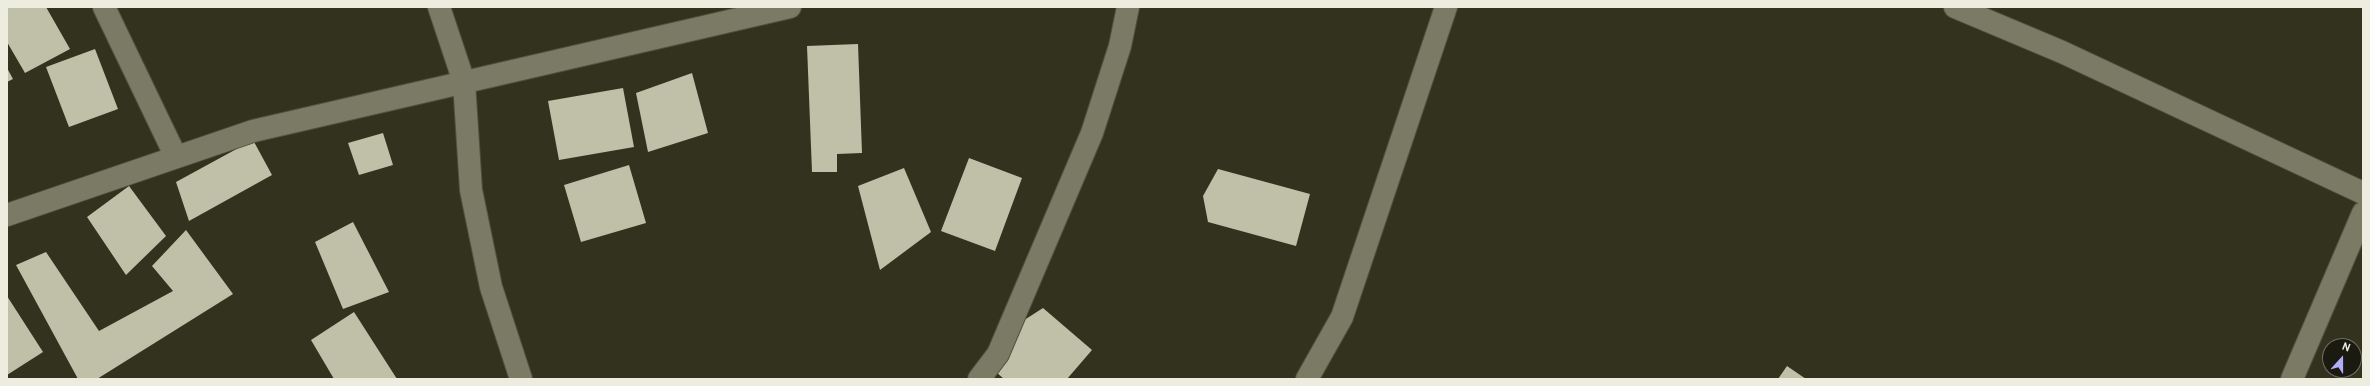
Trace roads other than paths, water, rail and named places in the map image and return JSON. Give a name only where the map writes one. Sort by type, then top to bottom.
[{"type":"street","points":[[104,7],[176,157]]},
{"type":"street","points":[[439,7],[464,82],[471,190],[491,287],[521,379]]},
{"type":"street","points":[[7,215],[253,131],[790,7]]},
{"type":"street","points":[[979,379],[998,354],[1092,133],[1120,46],[1128,7]]},
{"type":"street","points":[[1308,379],[1342,317],[1446,7]]},
{"type":"street","points":[[1955,7],[2062,52],[2363,193]]},
{"type":"street","points":[[2292,379],[2363,213]]}]
